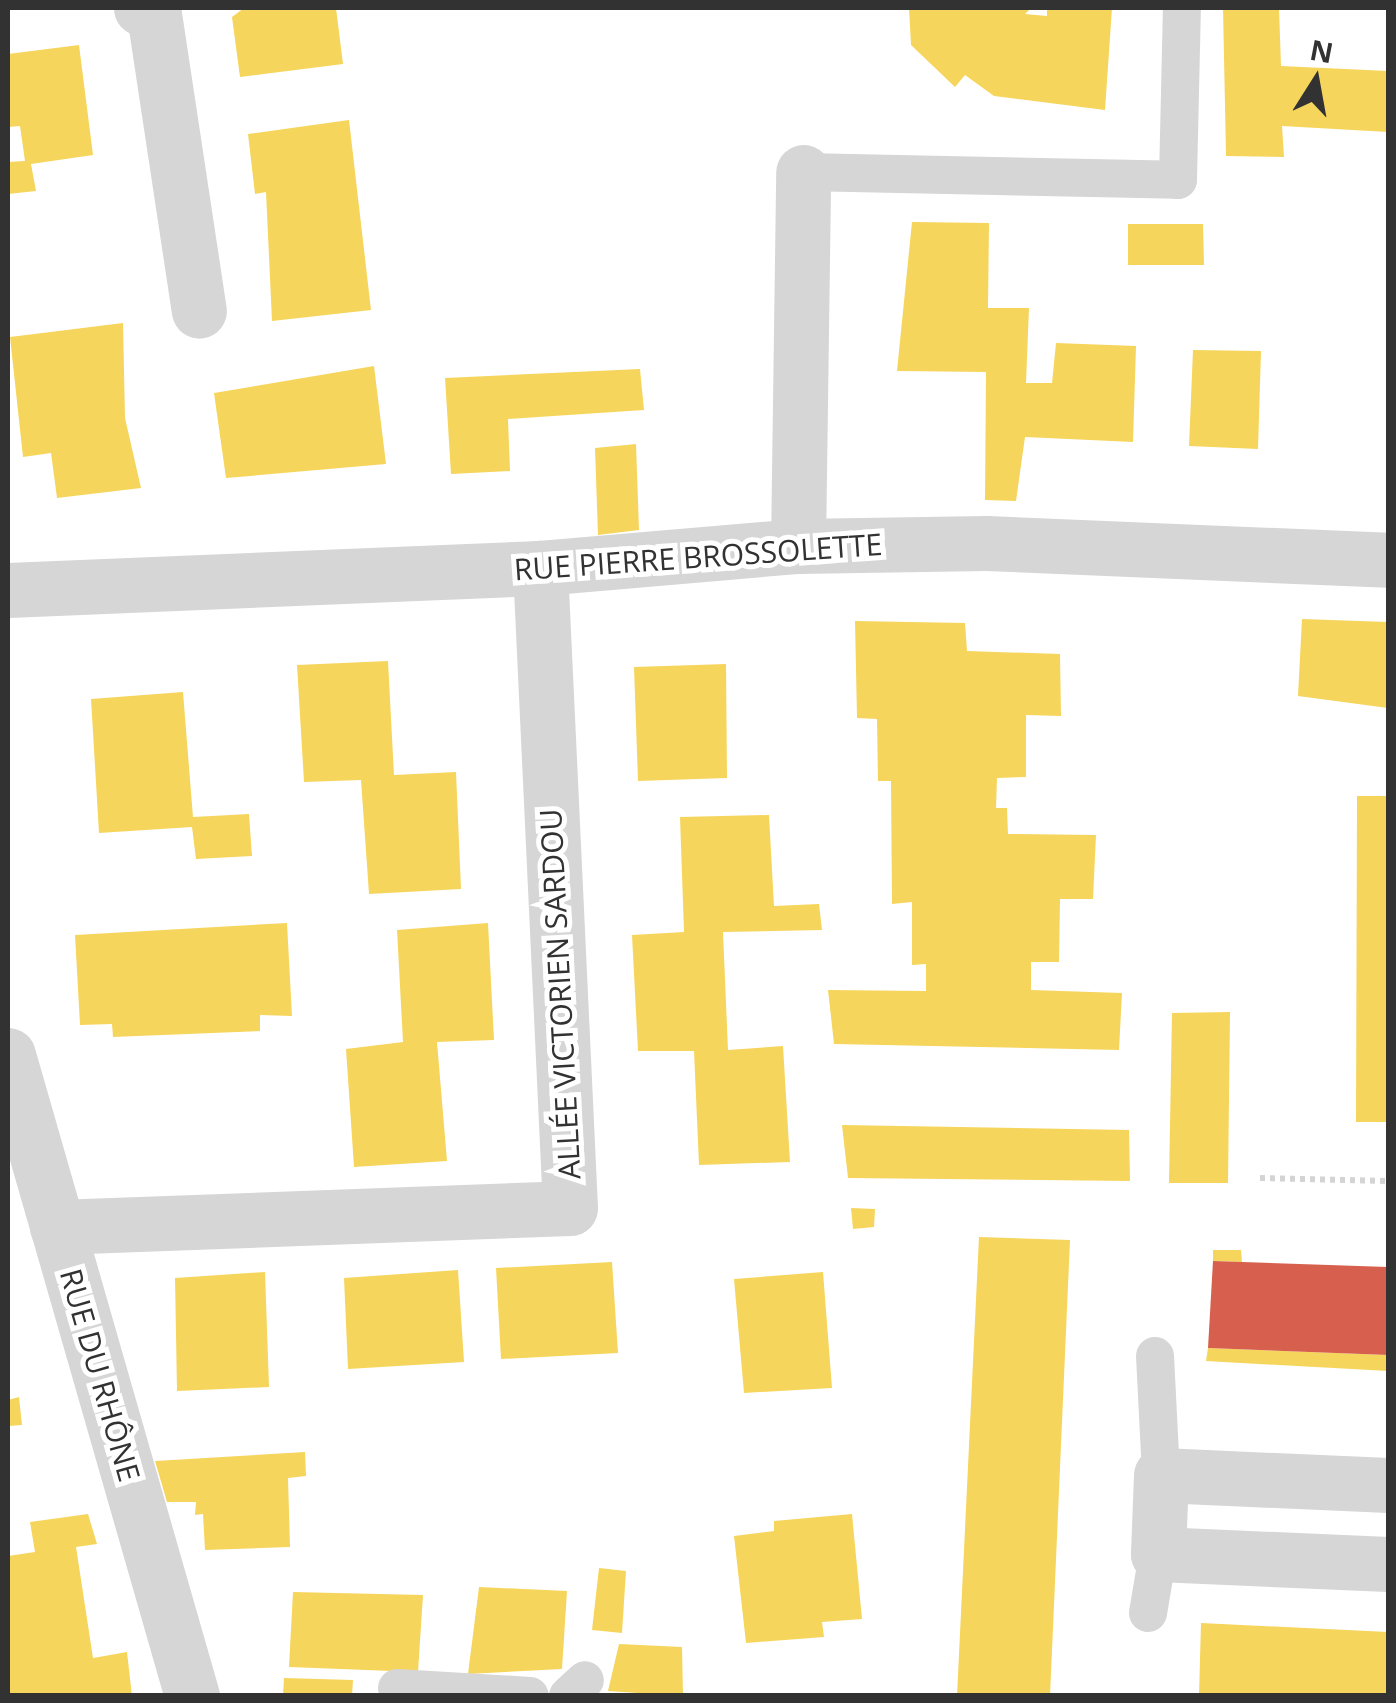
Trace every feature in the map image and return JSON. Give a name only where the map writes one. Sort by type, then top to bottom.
[{"type":"street","points":[[142,8],[154,14],[198,312]]},
{"type":"street","points":[[798,546],[803,172]]},
{"type":"street","name":"RUE PIERRE BROSSOLETTE","points":[[8,590],[540,568],[798,546],[986,543],[1388,560]]},
{"type":"street","name":"ALLÉE VICTORIEN SARDOU","points":[[57,1227],[570,1208],[540,568]]},
{"type":"street","name":"RUE DU RHÔNE","points":[[8,1055],[192,1696]]},
{"type":"street","points":[[1388,1484],[1161,1475],[1158,1554],[1388,1564]]},
{"type":"lane","points":[[803,172],[1178,180],[1182,8]]},
{"type":"lane","points":[[1155,1356],[1161,1475]]},
{"type":"lane","points":[[1148,1612],[1158,1554]]},
{"type":"lane","points":[[397,1688],[509,1695]]},
{"type":"path","points":[[1260,1178],[1388,1181]]},
{"type":"building: Homes","points":[[244,8],[336,8],[343,64],[240,77],[232,17]]},
{"type":"building: Homes","points":[[909,8],[1031,8],[1025,14],[1047,16],[1047,8],[1112,8],[1105,110],[994,96],[965,75],[955,87],[911,45]]},
{"type":"building: Homes","points":[[1223,8],[1279,8],[1281,66],[1388,71],[1388,132],[1282,126],[1284,157],[1226,156]]},
{"type":"building: Homes","points":[[79,45],[93,155],[31,164],[36,191],[8,194],[8,162],[25,161],[20,126],[8,127],[8,54]]},
{"type":"building: Homes","points":[[349,120],[371,310],[272,321],[266,192],[255,194],[248,134]]},
{"type":"building: Homes","points":[[912,222],[989,223],[988,308],[1029,308],[1026,383],[1052,383],[1056,343],[1136,346],[1133,442],[1025,437],[1016,501],[985,500],[986,372],[897,371]]},
{"type":"building: Homes","points":[[1128,224],[1203,224],[1204,265],[1128,265]]},
{"type":"building: Homes","points":[[123,323],[125,418],[141,488],[57,498],[51,453],[23,457],[10,337]]},
{"type":"building: Homes","points":[[1193,350],[1261,351],[1258,449],[1189,446]]},
{"type":"building: Homes","points":[[374,366],[386,464],[226,478],[214,393]]},
{"type":"building: Homes","points":[[640,369],[644,410],[508,419],[510,471],[451,474],[445,378]]},
{"type":"building: Homes","points":[[636,444],[639,530],[598,535],[595,448]]},
{"type":"building: Homes","points":[[1302,619],[1388,622],[1388,708],[1298,696]]},
{"type":"building: Homes","points":[[855,621],[965,623],[967,651],[1060,654],[1061,716],[1026,715],[1026,777],[997,778],[996,808],[1007,808],[1008,834],[1096,835],[1093,899],[1060,899],[1059,962],[1031,962],[1031,990],[1122,993],[1119,1050],[834,1044],[828,990],[926,991],[926,964],[912,965],[912,902],[892,904],[891,781],[878,781],[877,719],[857,718]]},
{"type":"building: Homes","points":[[388,661],[394,775],[456,772],[461,889],[369,894],[361,780],[304,782],[297,665]]},
{"type":"building: Homes","points":[[726,664],[727,778],[638,781],[634,667]]},
{"type":"building: Homes","points":[[183,692],[193,817],[249,814],[252,856],[196,859],[192,827],[99,833],[91,699]]},
{"type":"building: Homes","points":[[1357,796],[1388,796],[1388,1122],[1356,1122]]},
{"type":"building: Homes","points":[[769,815],[774,906],[819,904],[822,930],[723,932],[728,1050],[783,1046],[790,1162],[699,1165],[694,1051],[638,1051],[632,935],[684,932],[680,817]]},
{"type":"building: Homes","points":[[287,923],[292,1016],[260,1015],[260,1031],[113,1037],[112,1024],[80,1025],[75,935]]},
{"type":"building: Homes","points":[[488,923],[494,1040],[437,1042],[447,1161],[354,1167],[346,1049],[403,1042],[397,930]]},
{"type":"building: Homes","points":[[1230,1012],[1228,1183],[1169,1183],[1172,1013]]},
{"type":"building: Homes","points":[[842,1125],[1129,1130],[1130,1181],[848,1178]]},
{"type":"building: Homes","points":[[851,1208],[875,1209],[874,1227],[853,1229]]},
{"type":"building: Homes","points":[[979,1237],[1070,1240],[1050,1696],[957,1696]]},
{"type":"building: Homes","points":[[1213,1250],[1241,1250],[1242,1262],[1213,1261]]},
{"type":"building: Homes","points":[[612,1262],[618,1353],[501,1359],[496,1268]]},
{"type":"building: Homes","points":[[458,1270],[464,1362],[348,1369],[344,1278]]},
{"type":"building: Homes","points":[[265,1272],[269,1387],[177,1391],[175,1278]]},
{"type":"building: Homes","points":[[823,1272],[832,1388],[744,1393],[734,1279]]},
{"type":"building: Homes","points":[[1208,1348],[1388,1355],[1388,1371],[1206,1361]]},
{"type":"building: Homes","points":[[19,1397],[22,1425],[8,1426],[8,1400]]},
{"type":"building: Homes","points":[[305,1452],[306,1476],[288,1478],[290,1547],[205,1550],[203,1514],[195,1515],[196,1502],[167,1502],[155,1461]]},
{"type":"building: Homes","points":[[88,1514],[97,1544],[76,1547],[93,1658],[127,1652],[132,1696],[8,1696],[8,1556],[35,1552],[30,1522]]},
{"type":"building: Homes","points":[[852,1514],[862,1619],[822,1622],[824,1637],[746,1643],[734,1536],[774,1531],[774,1521]]},
{"type":"building: Homes","points":[[599,1568],[626,1571],[622,1633],[592,1630]]},
{"type":"building: Homes","points":[[479,1587],[567,1591],[562,1669],[468,1674]]},
{"type":"building: Homes","points":[[293,1592],[423,1595],[418,1672],[289,1667]]},
{"type":"building: Homes","points":[[1201,1623],[1388,1632],[1388,1696],[1199,1696]]},
{"type":"building: Homes","points":[[619,1644],[682,1647],[683,1696],[608,1691]]},
{"type":"building: Homes","points":[[284,1678],[353,1680],[352,1696],[283,1696]]},
{"type":"building: Shops","points":[[1213,1261],[1388,1267],[1388,1355],[1208,1348]]}]
